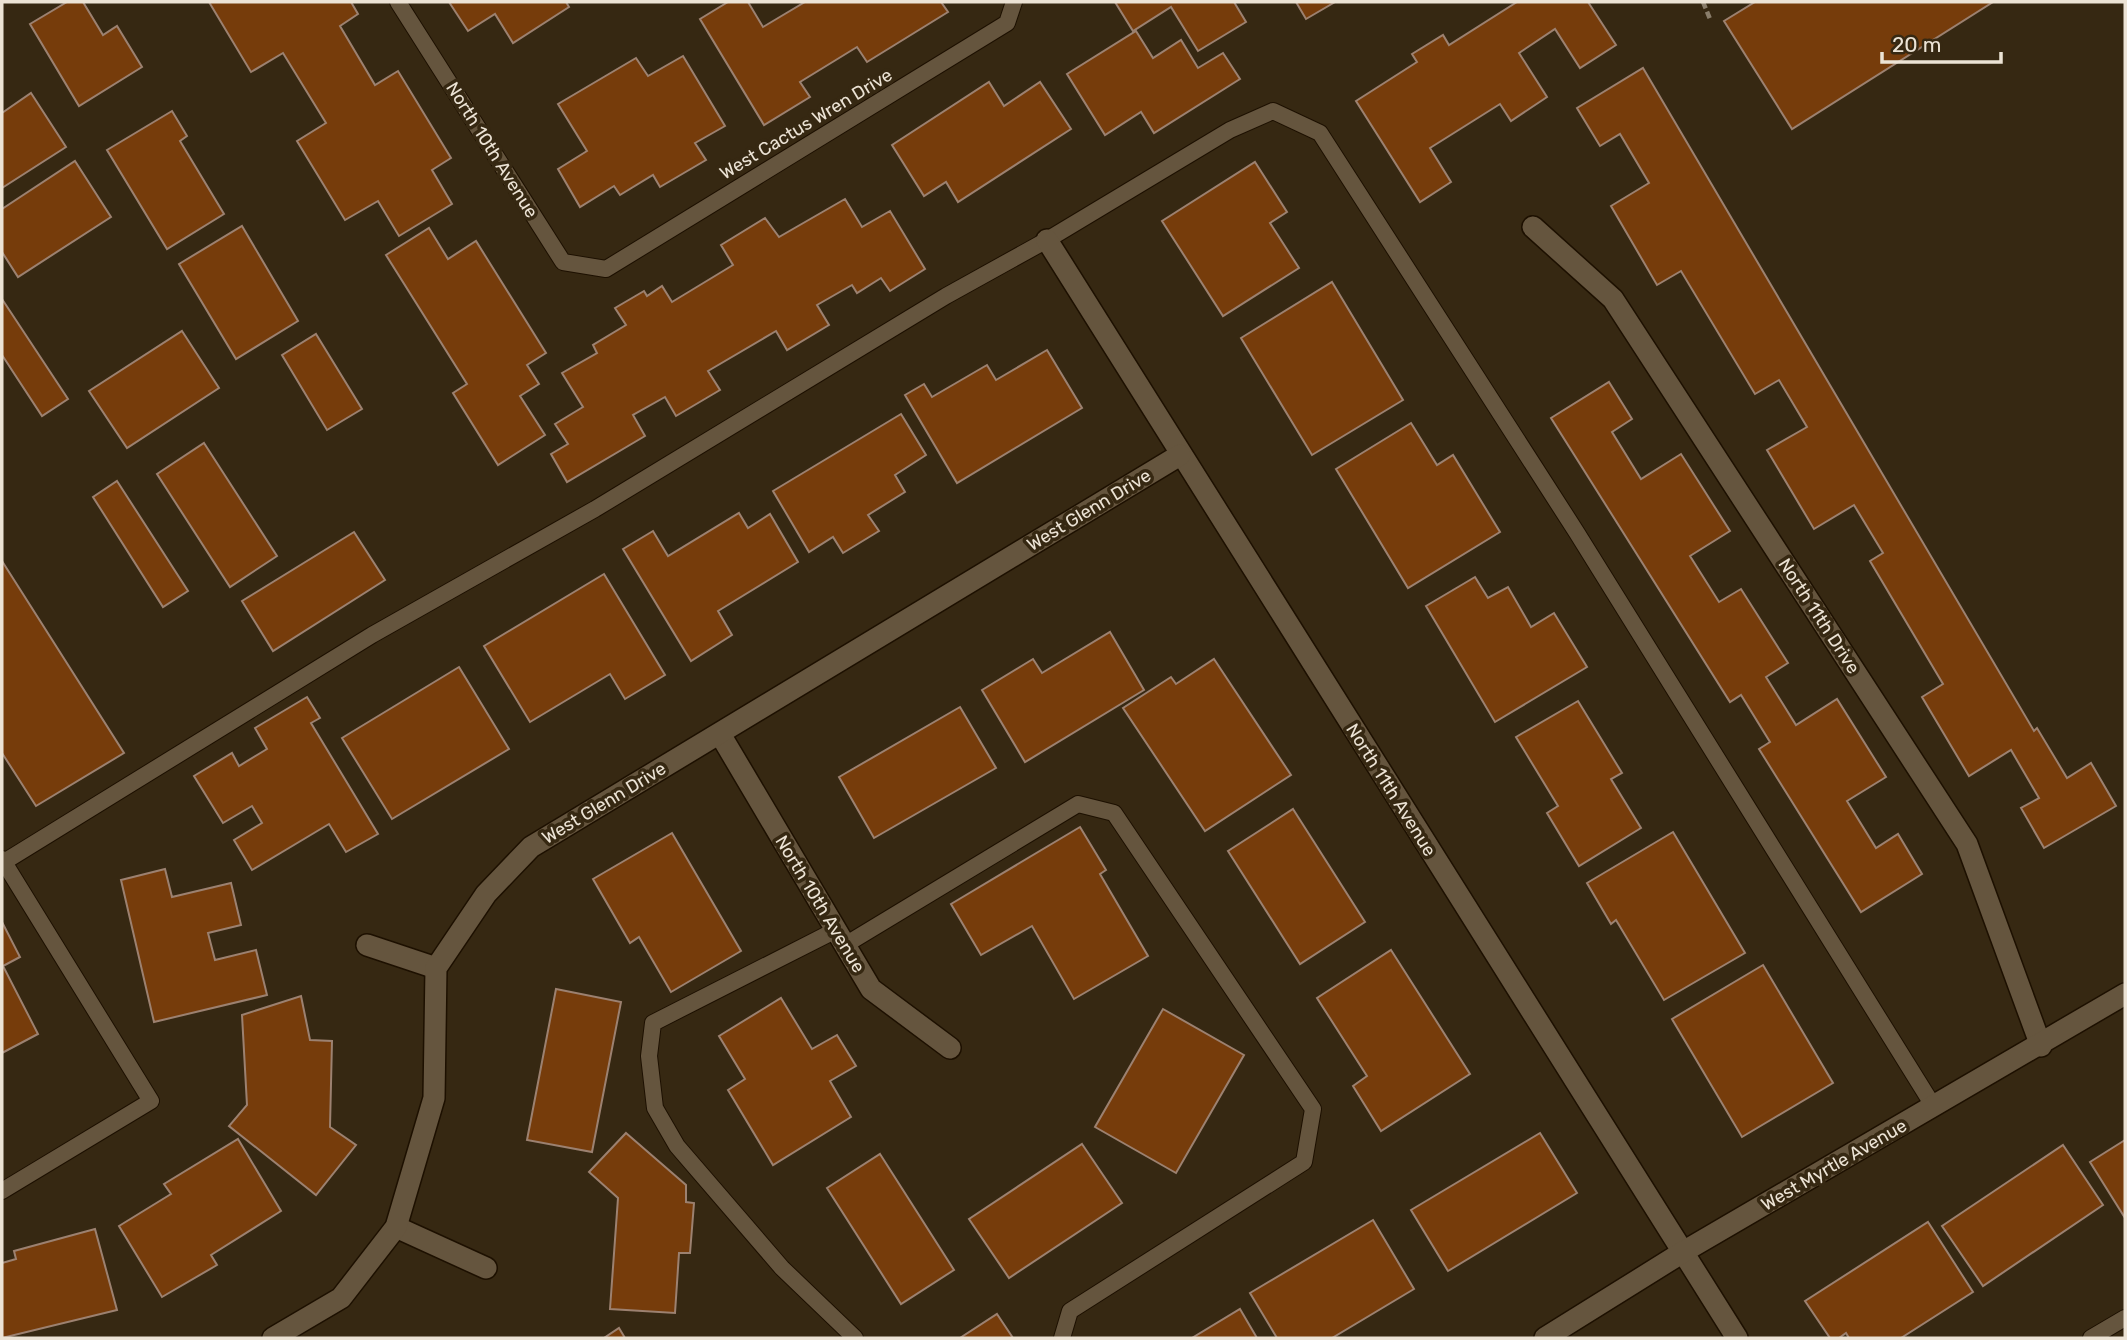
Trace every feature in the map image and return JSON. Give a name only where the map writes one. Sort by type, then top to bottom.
[{"type":"street","name":"North 11th Drive","points":[[1533,227],[1613,299],[1967,844],[2041,1046]]},
{"type":"street","name":"North 11th Avenue","points":[[1047,240],[1737,1338]]},
{"type":"street","name":"West Glenn Drive","points":[[436,968],[486,894],[531,847],[1180,455]]},
{"type":"street","name":"North 10th Avenue","points":[[720,734],[871,989],[950,1048]]},
{"type":"street","points":[[273,1338],[341,1298],[396,1227],[434,1098],[436,968],[367,945]]},
{"type":"street","name":"West Myrtle Avenue","points":[[1545,1338],[1683,1252],[2041,1046],[2125,994]]},
{"type":"street","points":[[396,1227],[485,1268]]},
{"type":"lane","name":"North 10th Avenue","points":[[398,2],[563,262],[606,269]]},
{"type":"lane","name":"West Cactus Wren Drive","points":[[606,269],[1007,23],[1013,2]]},
{"type":"lane","points":[[2,1191],[152,1101],[3,861],[372,635],[595,509],[946,296],[1047,240],[1230,130],[1273,111],[1320,133],[1577,533],[1934,1107]]},
{"type":"lane","points":[[855,1338],[782,1268],[677,1146],[655,1108],[649,1056],[653,1023],[840,938],[1078,804],[1114,813],[1313,1110],[1304,1163],[1070,1311],[1062,1338]]},
{"type":"lane","points":[[2091,1338],[2125,1318]]},
{"type":"path","points":[[1703,2],[1710,19]]},
{"type":"building","points":[[67,2],[83,2],[103,35],[117,26],[142,67],[79,106],[30,24]]},
{"type":"building","points":[[209,2],[351,2],[358,14],[340,26],[375,85],[398,71],[451,158],[432,170],[452,204],[399,236],[378,201],[345,220],[297,141],[326,123],[283,53],[251,72]]},
{"type":"building","points":[[449,2],[566,2],[569,7],[513,43],[495,14],[468,31]]},
{"type":"building","points":[[728,2],[748,2],[763,27],[805,2],[941,2],[948,12],[867,62],[857,47],[800,82],[810,97],[764,125],[700,19]]},
{"type":"building","points":[[1115,2],[1234,2],[1246,22],[1198,51],[1171,7],[1133,31]]},
{"type":"building","points":[[1296,2],[1335,2],[1306,19]]},
{"type":"building","points":[[1517,2],[1588,2],[1616,45],[1580,68],[1555,29],[1519,53],[1547,97],[1511,121],[1500,104],[1430,148],[1451,182],[1420,202],[1356,101],[1417,62],[1412,54],[1443,35],[1449,45]]},
{"type":"building","points":[[1755,2],[1993,2],[1792,129],[1724,21]]},
{"type":"building","points":[[1136,31],[1153,58],[1181,40],[1198,68],[1223,53],[1240,79],[1154,133],[1141,112],[1105,135],[1067,74]]},
{"type":"building","points":[[683,56],[725,126],[695,143],[706,160],[660,187],[653,175],[620,195],[614,186],[580,207],[558,169],[587,151],[558,104],[636,58],[648,76]]},
{"type":"building","points":[[1643,68],[2034,731],[2037,728],[2067,778],[2091,763],[2116,806],[2044,848],[2021,808],[2039,798],[2011,750],[1969,776],[1922,697],[1943,684],[1870,561],[1883,553],[1854,505],[1814,529],[1767,450],[1807,427],[1779,380],[1755,394],[1681,271],[1657,285],[1611,206],[1649,183],[1620,134],[1600,146],[1577,108]]},
{"type":"building","points":[[989,82],[1004,106],[1040,82],[1071,129],[958,202],[946,182],[924,196],[892,145]]},
{"type":"building","points":[[31,93],[66,147],[2,188],[2,113]]},
{"type":"building","points":[[172,111],[187,136],[180,141],[224,214],[167,249],[107,150]]},
{"type":"building","points":[[75,161],[111,217],[18,277],[2,252],[2,209]]},
{"type":"building","points":[[1255,162],[1287,212],[1270,223],[1299,268],[1223,316],[1162,221]]},
{"type":"building","points":[[845,199],[862,227],[890,211],[925,269],[890,291],[881,278],[857,293],[852,285],[817,305],[829,325],[787,350],[776,331],[708,371],[720,390],[676,416],[665,397],[633,415],[645,436],[567,482],[551,454],[568,444],[555,424],[583,407],[562,373],[597,353],[593,345],[626,325],[615,308],[644,291],[647,296],[662,286],[672,302],[733,265],[721,245],[765,218],[779,237]]},
{"type":"building","points":[[242,226],[298,321],[236,359],[179,264]]},
{"type":"building","points":[[429,228],[448,259],[476,241],[546,353],[527,365],[539,384],[520,396],[545,435],[498,465],[453,393],[467,384],[386,255]]},
{"type":"building","points":[[1332,282],[1403,400],[1312,455],[1241,338]]},
{"type":"building","points":[[2,299],[68,399],[42,416],[2,355]]},
{"type":"building","points":[[182,331],[219,388],[127,448],[89,391]]},
{"type":"building","points":[[316,334],[362,409],[327,430],[282,355]]},
{"type":"building","points":[[1047,350],[1082,408],[957,483],[905,395],[924,384],[932,397],[987,365],[996,380]]},
{"type":"building","points":[[1609,382],[1632,419],[1612,432],[1641,479],[1681,454],[1730,531],[1690,556],[1719,602],[1741,589],[1788,663],[1766,677],[1796,725],[1837,699],[1886,777],[1847,801],[1876,848],[1898,834],[1922,874],[1861,912],[1759,749],[1770,742],[1741,695],[1730,702],[1551,418]]},
{"type":"building","points":[[901,414],[926,455],[895,475],[905,492],[868,515],[879,531],[843,553],[833,537],[809,552],[773,491]]},
{"type":"building","points":[[1411,423],[1437,465],[1453,455],[1500,532],[1408,588],[1336,469]]},
{"type":"building","points":[[204,443],[277,556],[230,587],[157,474]]},
{"type":"building","points":[[117,481],[188,591],[163,607],[93,497]]},
{"type":"building","points":[[739,513],[748,528],[770,514],[798,562],[718,611],[732,635],[691,661],[623,549],[653,531],[668,556]]},
{"type":"building","points":[[354,532],[385,580],[273,651],[242,601]]},
{"type":"building","points":[[2,561],[124,753],[36,806],[2,753]]},
{"type":"building","points":[[604,574],[665,675],[625,699],[610,674],[530,722],[484,646]]},
{"type":"building","points":[[1475,577],[1488,598],[1508,587],[1531,627],[1554,613],[1587,667],[1495,722],[1426,606]]},
{"type":"building","points":[[1110,632],[1144,690],[1025,762],[982,690],[1033,659],[1042,673]]},
{"type":"building","points":[[1214,659],[1291,775],[1205,831],[1123,708],[1171,677],[1176,684]]},
{"type":"building","points":[[459,667],[509,749],[392,819],[342,738]]},
{"type":"building","points":[[307,697],[320,718],[311,723],[378,834],[346,852],[329,824],[252,870],[234,840],[262,823],[252,806],[223,823],[194,776],[232,753],[239,766],[267,749],[255,728]]},
{"type":"building","points":[[1578,701],[1622,773],[1611,779],[1641,828],[1579,866],[1547,813],[1558,806],[1516,737]]},
{"type":"building","points":[[960,707],[996,768],[874,838],[839,777]]},
{"type":"building","points":[[1293,809],[1365,922],[1300,964],[1228,851]]},
{"type":"building","points":[[1080,827],[1106,870],[1100,874],[1148,956],[1074,999],[1032,926],[981,955],[951,904]]},
{"type":"building","points":[[1673,832],[1745,953],[1664,1000],[1616,920],[1611,924],[1587,883]]},
{"type":"building","points":[[672,833],[741,951],[671,992],[639,937],[630,943],[593,879]]},
{"type":"building","points":[[165,869],[172,897],[231,883],[241,925],[208,933],[215,960],[256,950],[267,995],[154,1022],[121,880]]},
{"type":"building","points":[[2,922],[20,957],[3,966],[38,1034],[2,1053]]},
{"type":"building","points":[[1391,950],[1470,1074],[1381,1131],[1353,1086],[1367,1076],[1317,998]]},
{"type":"building","points":[[1763,965],[1833,1083],[1742,1137],[1672,1019]]},
{"type":"building","points":[[556,989],[621,1002],[592,1152],[527,1140]]},
{"type":"building","points":[[301,996],[310,1040],[332,1041],[330,1127],[356,1145],[316,1195],[229,1126],[247,1105],[242,1015]]},
{"type":"building","points":[[781,998],[812,1049],[837,1035],[856,1066],[830,1081],[851,1117],[773,1165],[728,1090],[745,1079],[719,1036]]},
{"type":"building","points":[[1163,1009],[1244,1055],[1176,1173],[1095,1127]]},
{"type":"building","points":[[626,1133],[686,1185],[686,1202],[694,1203],[690,1253],[679,1253],[675,1313],[610,1309],[618,1198],[589,1172]]},
{"type":"building","points":[[1540,1133],[1577,1193],[1448,1271],[1411,1210]]},
{"type":"building","points":[[238,1139],[281,1211],[211,1255],[217,1265],[162,1297],[119,1226],[171,1194],[164,1184]]},
{"type":"building","points":[[2125,1140],[2125,1218],[2090,1162]]},
{"type":"building","points":[[1082,1144],[1122,1203],[1009,1278],[969,1219]]},
{"type":"building","points":[[2063,1145],[2103,1205],[1983,1286],[1942,1226]]},
{"type":"building","points":[[880,1154],[954,1270],[901,1304],[827,1188]]},
{"type":"building","points":[[1373,1220],[1414,1289],[1332,1338],[1277,1338],[1250,1293]]},
{"type":"building","points":[[1928,1222],[1973,1292],[1901,1338],[1849,1338],[1846,1333],[1839,1338],[1830,1338],[1805,1301]]},
{"type":"building","points":[[95,1229],[117,1310],[2,1338],[2,1263],[16,1259],[14,1251]]},
{"type":"building","points":[[1240,1309],[1257,1338],[1192,1338]]},
{"type":"building","points":[[997,1314],[1013,1338],[960,1338]]},
{"type":"building","points":[[619,1328],[625,1338],[604,1338]]}]
